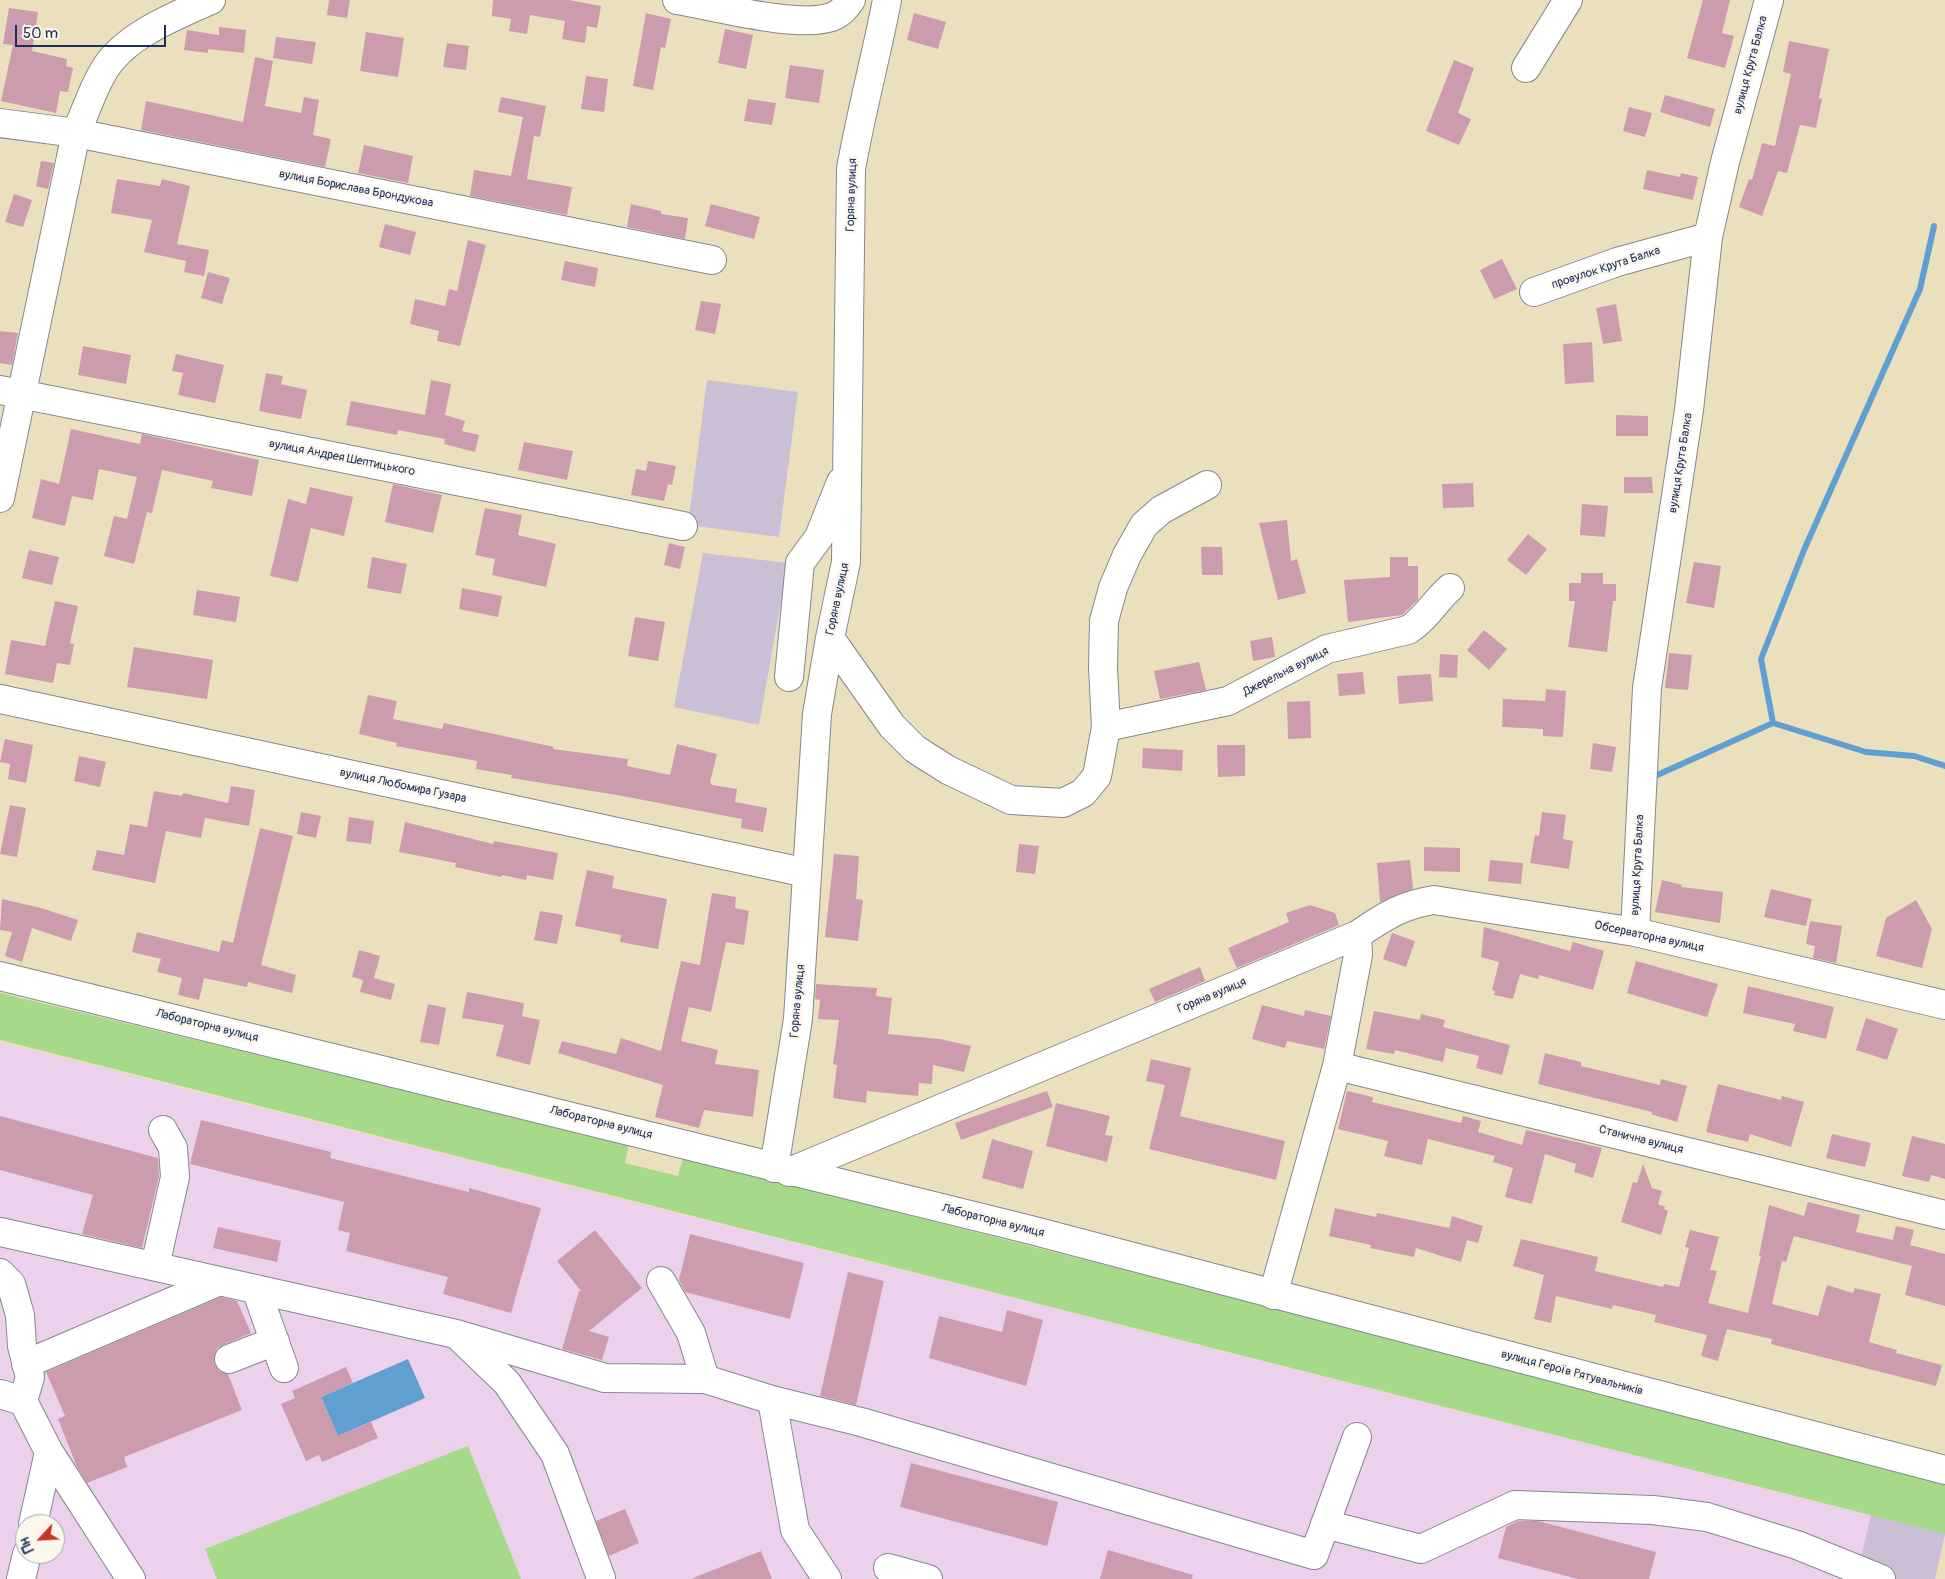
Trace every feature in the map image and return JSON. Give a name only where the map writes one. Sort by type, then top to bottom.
[{"type":"street","points":[[0,498],[11,392],[76,133],[104,71],[128,44],[155,26],[211,0]]},
{"type":"street","points":[[677,0],[794,20],[810,20],[835,16],[851,0]]},
{"type":"street","name":"Горяна вулиця","points":[[886,0],[876,61],[860,115],[851,169],[846,562],[817,714],[798,1019],[782,1170],[1358,945]]},
{"type":"street","points":[[1526,68],[1568,0]]},
{"type":"street","name":"вулиця Крута Балка","points":[[1635,932],[1647,688],[1690,410],[1708,237],[1724,162],[1769,0]]},
{"type":"street","name":"вулиця Борислава Брондукова","points":[[0,123],[76,133],[712,260]]},
{"type":"street","name":"провулок Крута Балка","points":[[1534,292],[1617,262],[1708,237]]},
{"type":"street","name":"вулиця Андрея Шептицького","points":[[11,392],[683,526]]},
{"type":"street","points":[[789,677],[800,563],[820,537],[847,468]]},
{"type":"street","points":[[830,638],[892,726],[916,749],[948,770],[1011,800],[1063,803],[1083,793],[1097,776],[1106,727],[1102,667],[1104,621],[1113,588],[1127,554],[1144,525],[1161,510],[1208,485]]},
{"type":"street","name":"Джерельна вулиця","points":[[1106,727],[1228,701],[1327,649],[1408,630],[1420,623],[1439,598],[1450,588]]},
{"type":"street","name":"вулиця Любомира Гузара","points":[[0,699],[807,873]]},
{"type":"street","name":"Обсерваторна вулиця","points":[[1358,945],[1390,913],[1412,904],[1434,900],[1635,932],[1945,1005]]},
{"type":"street","points":[[1188,1025],[1283,982],[1358,945]]},
{"type":"street","points":[[1273,1295],[1337,1066],[1358,945]]},
{"type":"street","name":"Лабораторна вулиця","points":[[0,976],[714,1150],[782,1170],[1027,1229],[1200,1276]]},
{"type":"street","name":"Станична вулиця","points":[[1337,1066],[1945,1215]]},
{"type":"street","points":[[155,1266],[175,1177],[174,1148],[163,1130]]},
{"type":"street","points":[[0,1232],[456,1334],[605,1378],[705,1379],[772,1400],[861,1422],[1314,1555],[1357,1437]]},
{"type":"street","points":[[0,1273],[11,1284],[20,1315],[22,1346],[30,1377],[12,1398],[131,1579]]},
{"type":"street","name":"вулиця Героїв Рятувальників","points":[[1200,1276],[1945,1470]]},
{"type":"street","points":[[26,1364],[220,1281]]},
{"type":"street","points":[[661,1282],[690,1333],[705,1379]]},
{"type":"street","points":[[256,1288],[284,1368]]},
{"type":"street","points":[[456,1334],[507,1383],[555,1454],[601,1578]]},
{"type":"street","points":[[230,1358],[275,1341]]},
{"type":"street","points":[[772,1400],[795,1530],[827,1579]]},
{"type":"street","points":[[35,1514],[49,1452]]},
{"type":"street","points":[[1325,1524],[1421,1549],[1516,1505],[1653,1510],[1707,1518],[1725,1523],[1797,1545],[1882,1577],[1881,1579]]},
{"type":"street","points":[[21,1579],[25,1564]]},
{"type":"street","points":[[888,1568],[928,1579]]},
{"type":"shaded area","points":[[707,380],[798,392],[779,537],[688,525]]},
{"type":"shaded area","points":[[703,553],[788,563],[759,725],[674,707]]},
{"type":"shaded area","points":[[0,1042],[1945,1534],[1935,1579],[0,1579]]},
{"type":"shaded area","points":[[1871,1515],[1945,1534],[1935,1579],[1856,1579]]},
{"type":"green space","points":[[0,993],[629,1144],[625,1163],[678,1176],[683,1158],[1945,1478],[1945,1534],[0,1040]]},
{"type":"green space","points":[[468,1446],[521,1579],[217,1579],[205,1549]]},
{"type":"water","points":[[408,1359],[425,1398],[338,1436],[321,1397]]},
{"type":"building","points":[[329,0],[350,0],[347,18],[327,15]]},
{"type":"building","points":[[493,0],[569,0],[601,6],[597,28],[587,26],[585,43],[562,39],[565,21],[530,15],[527,34],[509,31],[511,19],[492,16]]},
{"type":"building","points":[[1703,0],[1730,0],[1722,33],[1734,36],[1725,68],[1687,58]]},
{"type":"building","points":[[9,8],[38,12],[32,51],[67,59],[66,66],[73,68],[68,92],[60,91],[56,113],[1,101],[13,45],[3,44]]},
{"type":"building","points":[[646,13],[671,19],[665,48],[661,47],[653,90],[633,86]]},
{"type":"building","points":[[914,13],[946,22],[938,49],[907,40]]},
{"type":"building","points":[[219,27],[246,30],[244,53],[208,49],[208,53],[184,50],[187,30],[219,35]]},
{"type":"building","points":[[725,29],[753,35],[746,69],[718,63]]},
{"type":"building","points":[[366,32],[404,38],[398,77],[360,71]]},
{"type":"building","points":[[276,37],[316,42],[312,64],[273,58]]},
{"type":"building","points":[[1789,41],[1829,49],[1819,98],[1822,99],[1816,128],[1800,125],[1787,173],[1778,171],[1762,216],[1739,207],[1749,179],[1752,180],[1762,143],[1775,146],[1791,74],[1783,72]]},
{"type":"building","points":[[447,43],[469,46],[466,70],[443,67]]},
{"type":"building","points":[[255,57],[273,61],[265,106],[301,113],[304,97],[319,100],[313,135],[331,139],[325,167],[141,130],[146,101],[243,122]]},
{"type":"building","points":[[1454,60],[1474,68],[1458,113],[1471,119],[1459,145],[1426,131]]},
{"type":"building","points":[[790,65],[824,70],[819,103],[785,98]]},
{"type":"building","points":[[586,76],[608,79],[604,112],[581,109]]},
{"type":"building","points":[[1665,95],[1715,109],[1710,127],[1660,112]]},
{"type":"building","points":[[501,97],[546,106],[540,137],[534,136],[527,179],[572,187],[567,215],[470,196],[474,170],[511,176],[523,117],[498,112]]},
{"type":"building","points":[[748,99],[776,103],[772,125],[744,121]]},
{"type":"building","points":[[1629,107],[1652,113],[1645,137],[1623,131]]},
{"type":"building","points":[[364,145],[413,156],[408,183],[358,173]]},
{"type":"building","points":[[41,161],[54,163],[48,189],[36,186]]},
{"type":"building","points":[[1647,170],[1680,177],[1681,173],[1698,177],[1693,200],[1643,189]]},
{"type":"building","points":[[117,179],[160,186],[162,179],[190,186],[177,244],[209,250],[204,276],[184,272],[186,261],[144,252],[152,220],[111,213]]},
{"type":"building","points":[[14,194],[32,200],[23,227],[5,222]]},
{"type":"building","points":[[631,204],[661,211],[661,214],[688,218],[685,239],[627,227]]},
{"type":"building","points":[[711,204],[760,217],[754,239],[705,226]]},
{"type":"building","points":[[385,224],[416,232],[410,255],[379,247]]},
{"type":"building","points":[[468,240],[486,245],[460,346],[437,341],[439,331],[410,324],[415,299],[445,306],[449,289],[457,291]]},
{"type":"building","points":[[1502,259],[1517,289],[1494,299],[1480,270]]},
{"type":"building","points":[[565,261],[598,268],[595,287],[561,280]]},
{"type":"building","points":[[208,272],[230,278],[222,304],[201,298]]},
{"type":"building","points":[[701,301],[721,304],[715,334],[695,330]]},
{"type":"building","points":[[1616,304],[1622,341],[1603,344],[1596,308]]},
{"type":"building","points":[[0,331],[18,333],[12,365],[0,363]]},
{"type":"building","points":[[1592,342],[1594,382],[1565,384],[1563,344]]},
{"type":"building","points":[[83,346],[131,355],[126,384],[78,375]]},
{"type":"building","points":[[176,354],[224,365],[215,403],[178,395],[183,373],[172,371]]},
{"type":"building","points":[[266,373],[283,376],[281,384],[307,390],[301,419],[259,411]]},
{"type":"building","points":[[431,380],[451,384],[445,415],[465,421],[462,431],[479,435],[475,452],[444,444],[445,439],[398,430],[397,435],[346,425],[351,401],[425,415]]},
{"type":"building","points":[[1616,415],[1648,416],[1648,436],[1616,436]]},
{"type":"building","points":[[71,429],[140,444],[142,434],[259,460],[252,496],[211,488],[213,481],[162,470],[152,513],[147,512],[134,564],[104,556],[114,516],[127,519],[137,477],[99,469],[93,500],[72,496],[65,526],[32,518],[41,479],[59,484]]},
{"type":"building","points":[[524,442],[573,451],[567,480],[518,470]]},
{"type":"building","points":[[648,461],[676,466],[672,485],[668,484],[664,501],[631,495],[636,469],[646,471]]},
{"type":"building","points":[[1624,477],[1652,477],[1653,493],[1624,493]]},
{"type":"building","points":[[1473,483],[1474,507],[1443,508],[1442,484]]},
{"type":"building","points":[[393,484],[442,495],[433,533],[385,522]]},
{"type":"building","points":[[310,487],[353,497],[344,536],[311,528],[298,582],[270,576],[288,499],[306,504]]},
{"type":"building","points":[[1582,504],[1608,506],[1605,537],[1580,535]]},
{"type":"building","points":[[485,508],[522,515],[518,535],[556,544],[546,587],[492,575],[495,559],[475,555]]},
{"type":"building","points":[[1287,520],[1291,561],[1297,559],[1306,593],[1278,600],[1259,523]]},
{"type":"building","points":[[1528,534],[1547,549],[1526,575],[1507,560]]},
{"type":"building","points":[[669,543],[685,547],[680,569],[664,565]]},
{"type":"building","points":[[1201,547],[1222,547],[1223,575],[1202,575]]},
{"type":"building","points":[[29,550],[59,557],[52,585],[22,578]]},
{"type":"building","points":[[372,557],[407,564],[401,594],[367,588]]},
{"type":"building","points":[[1390,557],[1408,557],[1408,566],[1418,566],[1418,600],[1402,615],[1348,622],[1344,580],[1390,577]]},
{"type":"building","points":[[1694,562],[1721,566],[1714,608],[1686,603]]},
{"type":"building","points":[[1581,573],[1603,573],[1603,584],[1616,584],[1616,601],[1613,601],[1607,652],[1568,647],[1575,601],[1569,601],[1569,583],[1581,583]]},
{"type":"building","points":[[462,588],[502,596],[498,617],[459,609]]},
{"type":"building","points":[[197,590],[240,597],[236,622],[193,615]]},
{"type":"building","points":[[55,601],[78,606],[70,643],[74,644],[70,665],[57,663],[53,683],[5,674],[11,640],[45,646]]},
{"type":"building","points":[[635,617],[665,622],[658,661],[628,656]]},
{"type":"building","points":[[1484,630],[1507,649],[1489,670],[1467,650]]},
{"type":"building","points":[[1272,637],[1275,657],[1253,661],[1250,641]]},
{"type":"building","points":[[134,647],[213,660],[207,699],[127,687]]},
{"type":"building","points":[[1669,653],[1692,655],[1688,690],[1665,688]]},
{"type":"building","points":[[1440,654],[1458,655],[1457,678],[1439,677]]},
{"type":"building","points":[[1199,662],[1206,690],[1160,699],[1154,671]]},
{"type":"building","points":[[1363,672],[1365,694],[1339,696],[1337,674]]},
{"type":"building","points":[[1431,674],[1433,701],[1399,704],[1397,676]]},
{"type":"building","points":[[1546,689],[1566,691],[1563,737],[1543,736],[1543,729],[1502,727],[1503,699],[1545,701]]},
{"type":"building","points":[[368,695],[397,701],[393,719],[442,729],[444,723],[554,747],[553,749],[628,759],[627,766],[670,775],[677,744],[717,754],[710,782],[712,785],[737,789],[735,802],[767,808],[763,832],[741,828],[742,819],[617,795],[511,778],[512,775],[476,769],[477,761],[396,746],[397,743],[359,734]]},
{"type":"building","points":[[1310,701],[1311,738],[1288,739],[1287,702]]},
{"type":"building","points":[[5,739],[33,745],[26,783],[8,779],[10,764],[0,762]]},
{"type":"building","points":[[1593,743],[1616,747],[1612,772],[1590,769]]},
{"type":"building","points":[[1217,745],[1245,745],[1245,776],[1218,777]]},
{"type":"building","points":[[1143,748],[1183,750],[1182,771],[1142,768]]},
{"type":"building","points":[[79,756],[106,762],[100,787],[74,781]]},
{"type":"building","points":[[231,786],[255,790],[249,826],[205,818],[201,838],[166,831],[155,883],[92,870],[97,850],[124,855],[130,824],[147,827],[154,791],[182,796],[183,793],[228,803]]},
{"type":"building","points":[[10,805],[26,808],[17,857],[0,854]]},
{"type":"building","points":[[301,812],[321,816],[316,838],[297,834]]},
{"type":"building","points":[[1542,812],[1566,815],[1563,839],[1573,841],[1569,869],[1530,863],[1535,835],[1539,836]]},
{"type":"building","points":[[349,817],[374,821],[371,844],[346,841]]},
{"type":"building","points":[[405,822],[493,844],[494,841],[558,853],[553,880],[527,875],[526,880],[502,875],[501,877],[455,867],[456,863],[399,852]]},
{"type":"building","points":[[260,828],[293,836],[261,965],[296,975],[292,993],[248,982],[247,987],[204,978],[199,1000],[178,995],[182,978],[157,972],[161,959],[132,952],[137,932],[219,952],[222,940],[233,943]]},
{"type":"building","points":[[1019,844],[1039,846],[1035,874],[1016,872]]},
{"type":"building","points":[[1424,847],[1460,848],[1460,872],[1424,871]]},
{"type":"building","points":[[834,854],[859,856],[856,899],[863,900],[858,941],[825,937]]},
{"type":"building","points":[[1410,860],[1413,889],[1380,902],[1377,863]]},
{"type":"building","points":[[1490,860],[1523,863],[1521,884],[1488,881]]},
{"type":"building","points":[[587,870],[614,876],[612,888],[667,899],[658,949],[620,942],[621,935],[575,926]]},
{"type":"building","points":[[1662,880],[1682,885],[1681,887],[1723,892],[1720,923],[1655,912]]},
{"type":"building","points":[[1771,889],[1812,899],[1806,926],[1764,917]]},
{"type":"building","points":[[712,893],[736,897],[735,908],[749,911],[744,945],[726,942],[711,1012],[689,1007],[681,1041],[718,1050],[715,1064],[759,1070],[753,1117],[704,1110],[699,1128],[655,1117],[663,1085],[558,1053],[562,1041],[616,1054],[621,1038],[661,1051],[681,961],[700,965]]},
{"type":"building","points":[[2,899],[41,908],[78,920],[71,941],[32,928],[22,962],[5,956],[12,932],[0,930]]},
{"type":"building","points":[[1916,900],[1932,929],[1922,968],[1876,956],[1886,918]]},
{"type":"building","points":[[1310,905],[1335,913],[1339,925],[1237,968],[1228,948],[1289,922],[1286,913]]},
{"type":"building","points":[[540,911],[563,915],[557,944],[534,940]]},
{"type":"building","points":[[1810,921],[1842,926],[1836,963],[1813,958],[1815,946],[1806,944]]},
{"type":"building","points":[[1484,927],[1570,951],[1573,942],[1604,951],[1593,990],[1539,975],[1538,979],[1520,974],[1513,999],[1494,995],[1495,991],[1492,990],[1499,962],[1481,957]]},
{"type":"building","points":[[1392,933],[1415,941],[1406,967],[1383,959]]},
{"type":"building","points":[[359,950],[380,956],[374,978],[395,984],[391,1000],[360,992],[363,980],[352,977]]},
{"type":"building","points":[[1636,961],[1718,984],[1707,1017],[1627,993]]},
{"type":"building","points":[[1200,967],[1205,981],[1155,1002],[1149,989]]},
{"type":"building","points":[[816,984],[877,988],[876,996],[892,998],[888,1034],[940,1039],[971,1046],[964,1072],[933,1065],[932,1084],[919,1083],[918,1096],[867,1091],[866,1103],[833,1098],[837,1065],[833,1064],[839,1020],[818,1019],[820,1000],[815,999]]},
{"type":"building","points":[[1748,986],[1834,1007],[1826,1039],[1793,1031],[1795,1024],[1743,1013]]},
{"type":"building","points":[[467,992],[524,1003],[522,1016],[540,1020],[530,1065],[496,1056],[504,1025],[462,1018]]},
{"type":"building","points":[[428,1004],[446,1008],[439,1045],[420,1042]]},
{"type":"building","points":[[1262,1005],[1304,1016],[1305,1010],[1331,1016],[1324,1049],[1287,1041],[1285,1048],[1252,1039]]},
{"type":"building","points":[[1374,1011],[1420,1020],[1421,1014],[1445,1020],[1443,1027],[1510,1045],[1502,1075],[1476,1068],[1479,1056],[1446,1048],[1443,1062],[1395,1050],[1394,1054],[1366,1049]]},
{"type":"building","points":[[1866,1018],[1898,1029],[1887,1060],[1856,1050]]},
{"type":"building","points":[[1545,1053],[1581,1062],[1581,1066],[1660,1085],[1661,1079],[1687,1086],[1677,1122],[1651,1114],[1652,1112],[1538,1084]]},
{"type":"building","points":[[1151,1059],[1191,1068],[1180,1116],[1285,1141],[1276,1180],[1149,1149],[1165,1085],[1146,1081]]},
{"type":"building","points":[[1718,1084],[1781,1100],[1782,1096],[1804,1102],[1791,1147],[1750,1134],[1748,1142],[1706,1132]]},
{"type":"building","points":[[1047,1091],[1053,1107],[961,1140],[955,1123]]},
{"type":"building","points":[[1347,1091],[1373,1097],[1372,1102],[1461,1123],[1463,1116],[1481,1121],[1478,1132],[1522,1145],[1526,1130],[1602,1148],[1593,1178],[1574,1172],[1576,1164],[1545,1154],[1532,1204],[1505,1197],[1513,1168],[1493,1162],[1495,1156],[1428,1139],[1422,1165],[1384,1156],[1388,1141],[1338,1129]]},
{"type":"building","points":[[1056,1103],[1110,1116],[1105,1135],[1113,1136],[1107,1162],[1046,1146]]},
{"type":"building","points":[[0,1116],[158,1158],[159,1176],[142,1248],[82,1234],[93,1195],[0,1170]]},
{"type":"building","points":[[201,1120],[331,1152],[330,1158],[469,1192],[469,1188],[541,1208],[511,1313],[443,1294],[448,1277],[346,1251],[350,1233],[338,1230],[344,1202],[190,1164]]},
{"type":"building","points":[[1832,1134],[1871,1143],[1865,1167],[1826,1158]]},
{"type":"building","points":[[1912,1136],[1945,1144],[1945,1179],[1931,1175],[1929,1182],[1902,1176]]},
{"type":"building","points":[[992,1139],[1033,1151],[1023,1189],[982,1178]]},
{"type":"building","points":[[1643,1164],[1652,1188],[1662,1191],[1658,1204],[1665,1207],[1664,1209],[1668,1211],[1661,1235],[1621,1222],[1633,1182],[1637,1183]]},
{"type":"building","points":[[1808,1202],[1860,1215],[1856,1232],[1893,1240],[1896,1226],[1914,1230],[1910,1245],[1945,1254],[1945,1306],[1905,1295],[1912,1266],[1794,1236],[1786,1262],[1782,1261],[1772,1304],[1818,1316],[1827,1285],[1853,1293],[1855,1288],[1881,1294],[1869,1342],[1897,1350],[1896,1353],[1942,1365],[1936,1386],[1771,1344],[1772,1339],[1727,1329],[1718,1361],[1701,1356],[1707,1335],[1654,1322],[1656,1315],[1613,1305],[1612,1309],[1556,1296],[1551,1323],[1534,1319],[1544,1275],[1513,1266],[1521,1239],[1598,1257],[1595,1271],[1663,1287],[1664,1284],[1679,1287],[1689,1248],[1685,1247],[1690,1230],[1719,1237],[1710,1270],[1717,1271],[1708,1303],[1748,1313],[1761,1256],[1759,1256],[1769,1205],[1804,1216]]},
{"type":"building","points":[[1335,1208],[1376,1217],[1377,1213],[1449,1228],[1452,1216],[1483,1226],[1478,1243],[1467,1240],[1461,1262],[1416,1248],[1414,1257],[1370,1248],[1371,1245],[1329,1236]]},
{"type":"building","points":[[218,1227],[281,1241],[277,1262],[213,1248]]},
{"type":"building","points":[[595,1230],[642,1288],[589,1331],[609,1337],[602,1360],[562,1349],[579,1291],[581,1291],[557,1261]]},
{"type":"building","points":[[690,1234],[804,1263],[790,1319],[685,1292],[679,1280]]},
{"type":"building","points":[[848,1272],[884,1281],[856,1405],[820,1396]]},
{"type":"building","points":[[221,1297],[237,1301],[251,1333],[217,1348],[214,1357],[215,1365],[219,1371],[228,1374],[242,1410],[124,1457],[127,1467],[87,1483],[77,1467],[58,1419],[65,1416],[46,1372]]},
{"type":"building","points":[[1007,1310],[1043,1320],[1026,1386],[929,1358],[939,1316],[1002,1332]]},
{"type":"building","points":[[346,1367],[353,1383],[321,1397],[338,1436],[371,1422],[378,1438],[322,1462],[319,1455],[306,1461],[281,1404],[295,1398],[292,1391]]},
{"type":"building","points":[[911,1463],[1058,1502],[1047,1546],[900,1507]]},
{"type":"building","points":[[625,1509],[639,1543],[609,1556],[596,1521]]},
{"type":"building","points":[[1518,1521],[1538,1521],[1656,1552],[1649,1579],[1578,1579],[1498,1558],[1506,1527]]},
{"type":"building","points":[[1108,1550],[1193,1575],[1192,1579],[1100,1579]]},
{"type":"building","points":[[761,1551],[772,1579],[693,1579],[693,1578]]},
{"type":"waterway","points":[[1934,226],[1920,289],[1804,550],[1761,659],[1773,723],[1866,752],[1914,756],[1945,766]]},
{"type":"waterway","points":[[1655,776],[1773,723]]}]
